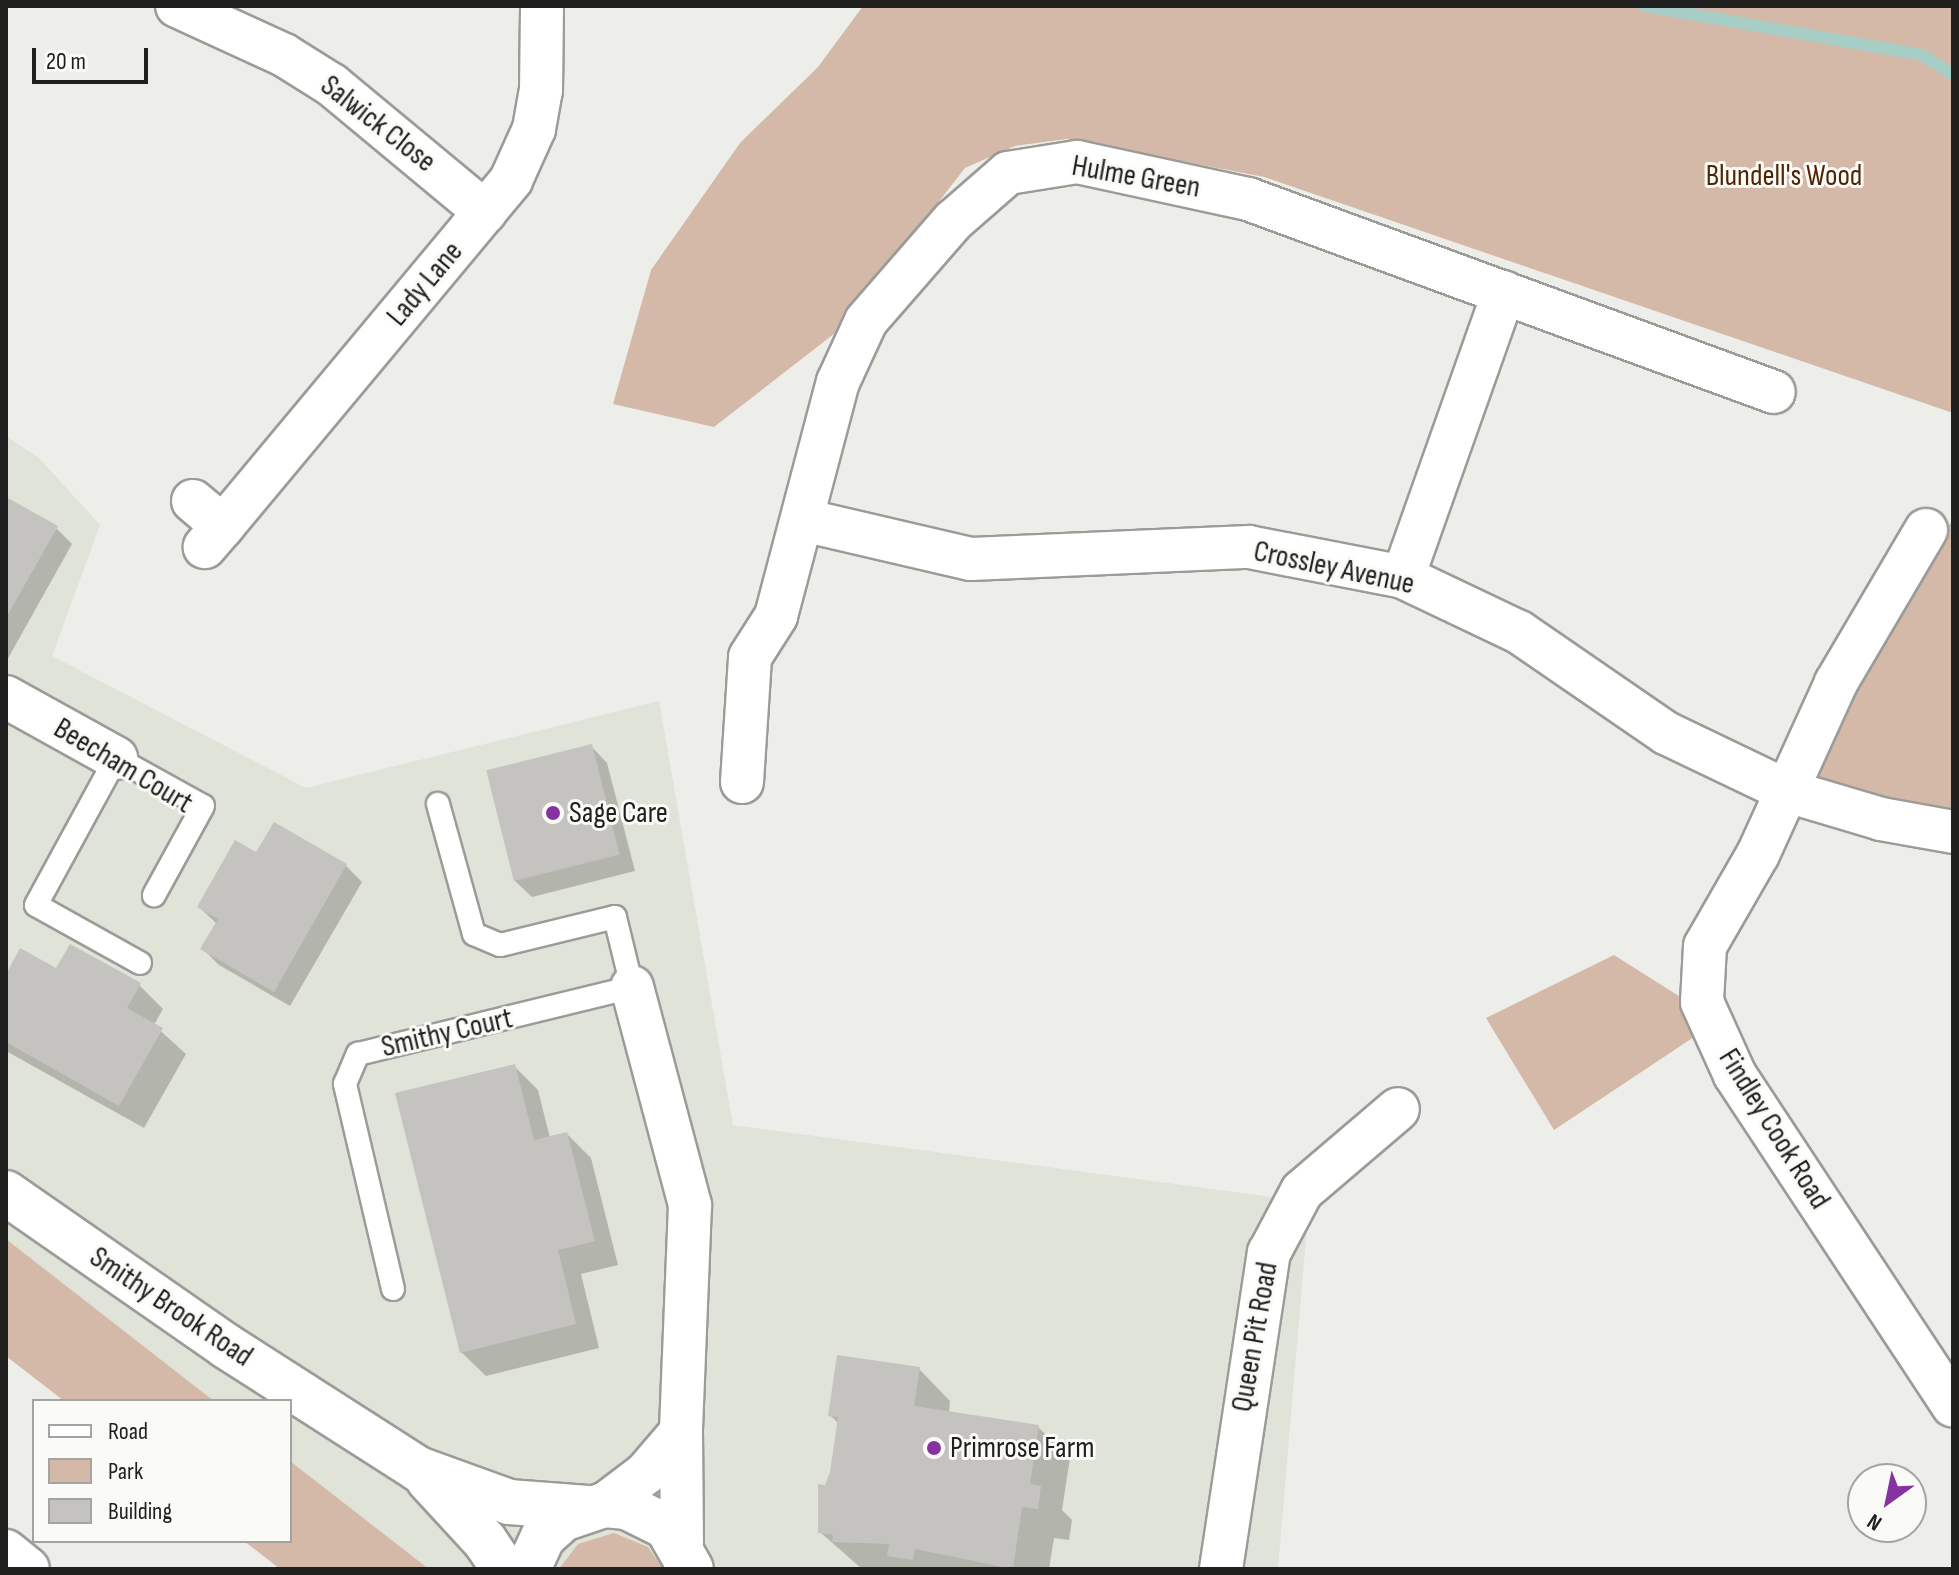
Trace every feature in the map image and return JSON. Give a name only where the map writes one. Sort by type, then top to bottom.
[{"type":"street","name":"Salwick Close","points":[[177,6],[284,55],[332,85],[485,212]]},
{"type":"street","name":"Lady Lane","points":[[207,525],[511,180],[534,129],[546,49],[542,6]]},
{"type":"street","name":"Hulme Green","points":[[742,782],[750,657],[776,616],[838,382],[866,321],[953,221],[1008,173],[1077,162],[1248,199],[1774,392]]},
{"type":"street","points":[[1403,577],[1504,292]]},
{"type":"street","name":"Crossley Avenue","points":[[803,520],[971,559],[1249,547],[1403,577],[1519,632],[1666,733],[1787,791],[1881,819],[1953,832]]},
{"type":"street","name":"Findley Cook Road","points":[[1926,530],[1836,683],[1758,854],[1705,946],[1702,1002],[1735,1075],[1939,1359],[1953,1405]]},
{"type":"street","name":"Beecham Court","points":[[6,697],[116,758]]},
{"type":"street","points":[[632,987],[690,1205],[681,1432],[690,1562]]},
{"type":"street","name":"Queen Pit Road","points":[[1221,1569],[1269,1253],[1302,1191],[1398,1109]]},
{"type":"street","name":"Smithy Brook Road","points":[[6,1193],[226,1346],[418,1469],[509,1502],[596,1506],[649,1515],[690,1562]]},
{"type":"street","points":[[528,1569],[543,1537],[563,1519],[596,1506],[646,1473],[681,1432]]},
{"type":"street","name":"Smithy Brook Road","points":[[418,1469],[468,1520],[504,1569]]},
{"type":"street","points":[[6,1551],[28,1569]]},
{"type":"lane","name":"Beecham Court","points":[[116,758],[203,806],[154,895]]},
{"type":"lane","points":[[116,758],[36,905],[140,963]]},
{"type":"lane","points":[[438,804],[474,934],[500,945],[615,917],[632,987]]},
{"type":"lane","name":"Smithy Court","points":[[393,1289],[345,1084],[358,1054],[632,987]]},
{"type":"shaded area","points":[[6,436],[40,459],[100,525],[52,656],[306,788],[659,701],[733,1125],[1309,1202],[1278,1569],[429,1569],[292,1463],[292,1399],[211,1399],[6,1239]]},
{"type":"green space","name":"Blundell's Wood","points":[[863,6],[1953,6],[1953,413],[1264,177],[1067,139],[1015,146],[965,168],[839,330],[714,427],[613,404],[651,270],[740,143],[818,67]]},
{"type":"green space","points":[[1953,519],[1953,818],[1810,777],[1842,698]]},
{"type":"green space","points":[[1614,955],[1682,998],[1697,1035],[1554,1130],[1486,1018]]},
{"type":"green space","points":[[6,1239],[211,1399],[61,1399],[6,1356]]},
{"type":"green space","points":[[292,1463],[429,1569],[280,1569],[247,1543],[292,1543]]},
{"type":"green space","points":[[614,1533],[648,1547],[663,1569],[559,1569],[578,1544]]},
{"type":"building","points":[[6,497],[58,526],[6,618]]},
{"type":"building","name":"Sage Care","points":[[592,744],[620,855],[514,881],[486,770]]},
{"type":"building","points":[[274,822],[347,864],[274,992],[200,949],[218,919],[197,907],[235,840],[256,852]]},
{"type":"building","points":[[70,944],[141,983],[127,1008],[163,1028],[119,1106],[6,1042],[6,974],[20,948],[56,968]]},
{"type":"building","points":[[515,1064],[534,1140],[567,1132],[595,1241],[558,1250],[576,1324],[460,1353],[395,1093]]},
{"type":"building","name":"Primrose Farm","points":[[837,1355],[920,1367],[914,1406],[1039,1425],[1030,1484],[1041,1486],[1038,1509],[1022,1507],[1013,1569],[915,1549],[913,1560],[887,1556],[889,1544],[832,1542],[833,1535],[818,1533],[818,1484],[825,1485],[830,1472],[838,1417],[828,1416]]},
{"type":"waterway","points":[[1645,6],[1922,55],[1953,74]]},
{"type":"place","name":"Sage Care","points":[[553,813]]},
{"type":"place","name":"Primrose Farm","points":[[934,1448]]}]
